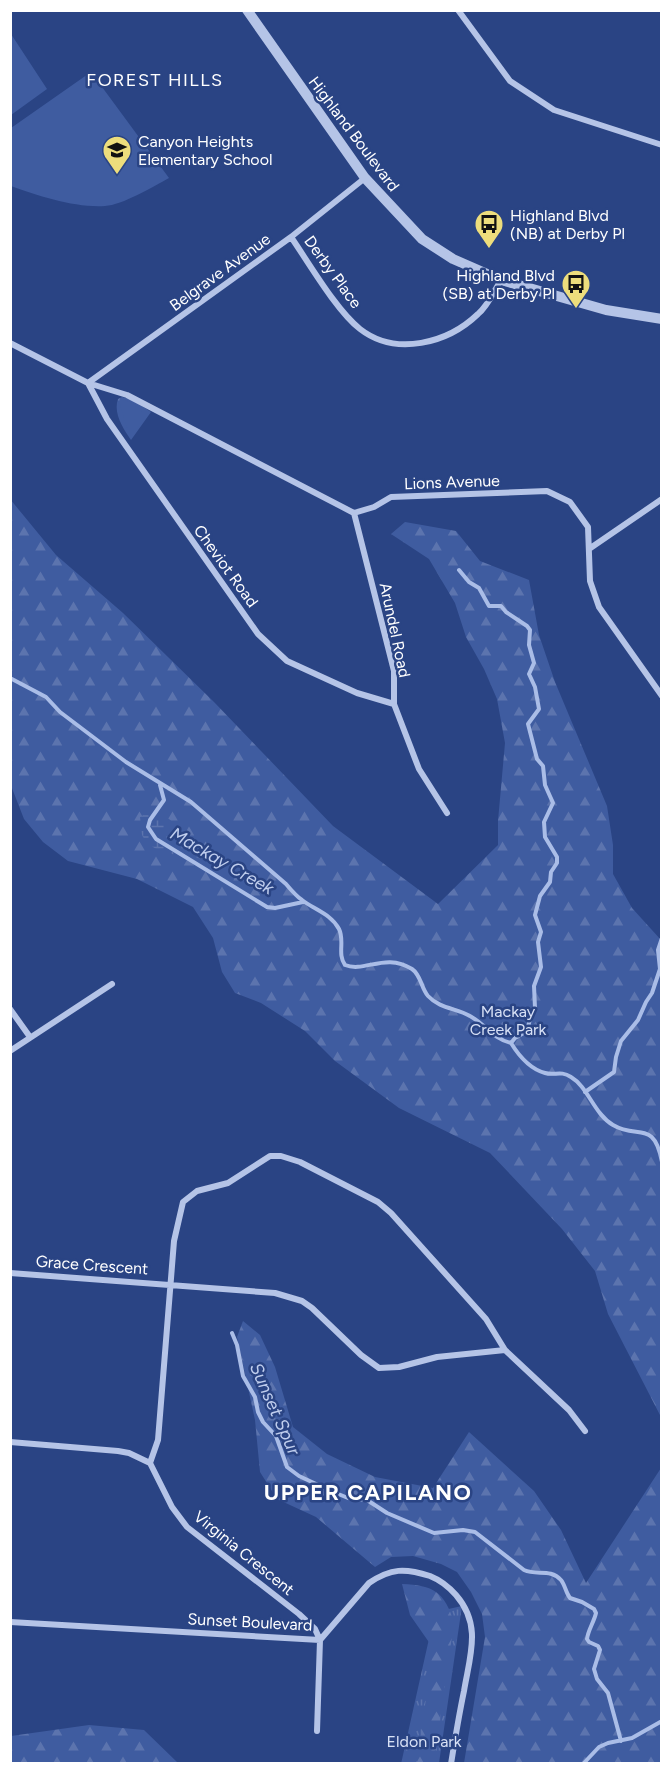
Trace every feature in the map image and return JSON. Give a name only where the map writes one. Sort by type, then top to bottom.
[{"type":"street","name":"Highland Boulevard","points":[[247,10],[364,178],[422,239],[453,259],[501,280],[606,310],[662,319]]},
{"type":"street","points":[[458,10],[510,81],[554,110],[662,145]]},
{"type":"street","name":"Belgrave Avenue","points":[[88,383],[291,237],[364,178]]},
{"type":"street","name":"Derby Place","points":[[291,237],[343,312],[361,330],[385,341],[420,345],[444,338],[479,314],[501,280]]},
{"type":"street","points":[[10,344],[88,383],[127,395],[354,513]]},
{"type":"street","name":"Cheviot Road","points":[[88,383],[107,419],[258,634],[287,661],[357,693],[394,704]]},
{"type":"street","name":"Lions Avenue","points":[[354,513],[374,507],[391,497],[547,491],[570,502],[588,527],[590,581],[599,607],[662,696]]},
{"type":"street","points":[[589,549],[662,499]]},
{"type":"street","name":"Arundel Road","points":[[354,513],[394,671],[394,704],[419,769],[447,813]]},
{"type":"street","points":[[10,1051],[112,984]]},
{"type":"street","points":[[10,1009],[30,1037]]},
{"type":"street","points":[[10,1442],[118,1451],[129,1453],[150,1463],[158,1440],[174,1241],[183,1202],[197,1191],[228,1183],[270,1156],[281,1156],[300,1162],[368,1197],[391,1213],[486,1319],[505,1350],[569,1410],[585,1431]]},
{"type":"street","name":"Grace Crescent","points":[[10,1273],[172,1285]]},
{"type":"street","points":[[172,1285],[275,1293],[302,1302],[312,1308],[367,1361],[379,1368],[399,1367],[437,1357],[505,1350]]},
{"type":"street","name":"Virginia Crescent","points":[[150,1463],[172,1507],[187,1527],[299,1614],[315,1629],[320,1640]]},
{"type":"street","name":"Sunset Boulevard","points":[[10,1622],[320,1640],[369,1583],[399,1569],[417,1572],[439,1580],[452,1591],[466,1608],[473,1637],[451,1764]]},
{"type":"street","points":[[317,1731],[320,1640]]},
{"type":"green space","points":[[11,34],[47,89],[10,115]]},
{"type":"green space","points":[[91,72],[169,178],[129,199],[105,206],[70,203],[11,186],[11,128]]},
{"type":"green space","points":[[122,397],[133,400],[151,412],[131,440],[118,415],[118,399]]},
{"type":"green space","points":[[124,400],[131,402],[142,411],[127,428],[120,405]]},
{"type":"green space","name":"Mackay Creek Park","points":[[10,499],[56,555],[123,613],[214,702],[333,826],[438,904],[498,845],[505,743],[497,699],[466,637],[455,603],[429,559],[391,534],[405,522],[456,531],[480,561],[529,580],[539,635],[555,682],[607,806],[613,845],[613,874],[632,908],[661,940],[661,1417],[608,1314],[595,1271],[562,1229],[490,1153],[399,1108],[335,1061],[305,1031],[261,1003],[235,993],[222,972],[213,938],[193,907],[137,879],[68,861],[43,842],[24,819],[10,783]]},
{"type":"green space","points":[[154,809],[198,844],[203,859],[168,853],[151,846],[145,840],[141,832],[140,817]]},
{"type":"green space","points":[[243,1321],[260,1335],[275,1367],[293,1427],[327,1454],[375,1477],[433,1488],[469,1432],[534,1491],[561,1530],[586,1583],[661,1468],[661,1763],[464,1763],[485,1637],[482,1614],[471,1592],[457,1572],[441,1564],[413,1556],[391,1557],[375,1567],[316,1517],[277,1499],[260,1472],[255,1420],[237,1337]]},
{"type":"green space","points":[[402,1584],[422,1586],[436,1592],[442,1597],[454,1623],[433,1763],[417,1763],[433,1648],[410,1615]]},
{"type":"green space","name":"Eldon Park","points":[[462,1606],[439,1763],[401,1764],[435,1612]]},
{"type":"green space","points":[[89,1725],[144,1730],[178,1763],[11,1763],[11,1736]]},
{"type":"waterway","points":[[459,570],[469,582],[479,588],[489,606],[501,606],[530,630],[529,645],[534,663],[529,674],[535,687],[539,709],[528,724],[537,759],[543,766],[545,785],[553,803],[544,822],[545,837],[557,857],[557,863],[551,872],[550,882],[540,896],[535,915],[541,932],[538,942],[541,967],[534,986],[535,1008],[527,1031],[511,1043]]},
{"type":"waterway","name":"Mackay Creek","points":[[10,678],[46,697],[60,712],[126,762],[191,802],[298,897],[332,920],[341,934],[342,956],[345,965],[360,967],[393,962],[412,969],[428,996],[433,1000],[470,1016],[494,1035],[511,1043],[521,1057],[534,1068],[545,1073],[564,1074],[577,1081],[601,1114],[613,1125],[650,1135],[659,1149],[662,1162]]},
{"type":"waterway","name":"Mackay Creek","points":[[160,785],[164,800],[150,820],[148,827],[156,839],[267,907],[275,908],[303,902]]},
{"type":"waterway","points":[[585,1092],[614,1072],[621,1041],[638,1020],[652,993],[660,969],[658,950],[662,938]]},
{"type":"waterway","name":"Sunset Spur","points":[[232,1333],[237,1345],[243,1376],[255,1397],[263,1422],[276,1436],[287,1467],[299,1476],[331,1491],[348,1498],[367,1500],[387,1513],[434,1533],[463,1530],[475,1532],[524,1570],[557,1576],[570,1598],[594,1609],[596,1613],[587,1639],[600,1650],[594,1669],[597,1679],[608,1693],[621,1741]]},
{"type":"waterway","name":"Mackay Creek","points":[[583,1764],[599,1747],[632,1738],[662,1721]]},
{"type":"place","name":"Canyon Heights Elementary School","points":[[117,176]]},
{"type":"place","name":"Highland Blvd (NB) at Derby Pl","points":[[489,250]]},
{"type":"place","name":"Highland Blvd (SB) at Derby Pl","points":[[576,310]]},
{"type":"district","name":"FOREST HILLS","points":[[155,80]]},
{"type":"district","name":"UPPER CAPILANO","points":[[368,1492]]}]
